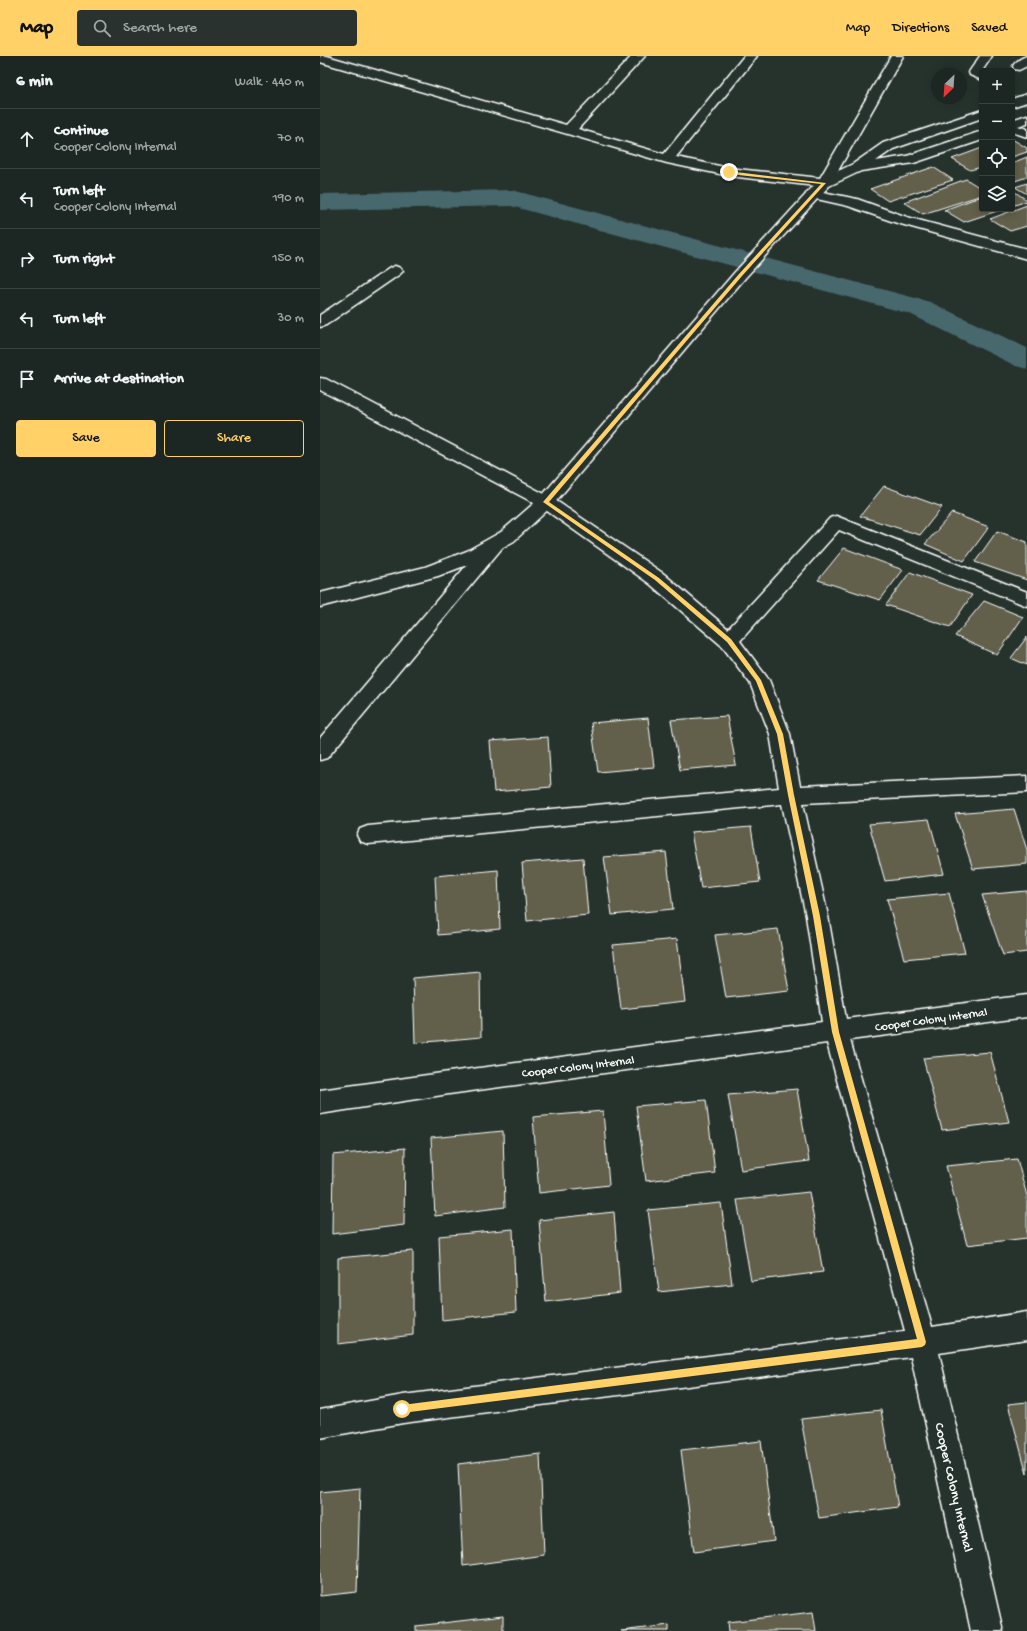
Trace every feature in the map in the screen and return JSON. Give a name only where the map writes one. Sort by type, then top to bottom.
[{"type":"street","points":[[568,131],[639,56]]},
{"type":"street","points":[[666,159],[751,56]]},
{"type":"street","points":[[320,600],[440,569],[495,544],[532,516],[546,502],[740,275],[824,183],[897,56]]},
{"type":"street","points":[[979,74],[975,72],[986,56]]},
{"type":"street","points":[[320,58],[666,159],[729,172],[824,183],[858,167],[888,146],[979,115]]},
{"type":"street","points":[[1015,123],[1027,118]]},
{"type":"street","points":[[1015,129],[1027,133]]},
{"type":"street","points":[[858,167],[909,160],[979,136]]},
{"type":"street","points":[[813,194],[852,202],[902,220],[1027,254]]},
{"type":"street","points":[[320,322],[395,271]]},
{"type":"street","name":"Cooper Colony Internal","points":[[320,383],[546,502],[657,579],[729,641],[758,680],[780,734],[791,795],[817,916],[836,1032],[922,1342],[987,1631]]},
{"type":"street","points":[[729,641],[836,522],[1027,599]]},
{"type":"street","points":[[320,752],[495,544]]},
{"type":"street","points":[[368,835],[791,795],[1027,784]]},
{"type":"street","name":"Cooper Colony Internal","points":[[320,1102],[449,1082],[1027,1006]]},
{"type":"street","points":[[320,1424],[402,1409],[922,1342],[1027,1326]]},
{"type":"building","points":[[1015,141],[1027,148],[1027,152],[1015,156]]},
{"type":"building","points":[[979,149],[979,168],[970,170],[952,159]]},
{"type":"building","points":[[1027,157],[1027,177],[1015,181],[1015,162]]},
{"type":"building","points":[[933,167],[953,180],[888,201],[870,189]]},
{"type":"building","points":[[966,179],[979,187],[979,196],[923,214],[904,202]]},
{"type":"building","points":[[1027,183],[1027,194],[1015,187]]},
{"type":"building","points":[[1015,192],[1027,200],[1015,205]]},
{"type":"building","points":[[979,197],[979,212],[994,212],[964,222],[944,210]]},
{"type":"building","points":[[1027,205],[1027,226],[1010,231],[990,219],[1008,212],[1015,212],[1015,210]]},
{"type":"building","points":[[884,486],[942,507],[920,535],[860,516]]},
{"type":"building","points":[[952,513],[989,527],[964,561],[925,544]]},
{"type":"building","points":[[997,531],[1027,542],[1027,580],[975,562]]},
{"type":"building","points":[[844,548],[903,570],[880,600],[818,580]]},
{"type":"building","points":[[910,572],[972,595],[950,627],[886,605]]},
{"type":"building","points":[[984,601],[1023,617],[997,655],[955,636]]},
{"type":"building","points":[[1027,637],[1027,665],[1011,658]]},
{"type":"building","points":[[727,716],[736,765],[680,770],[671,720]]},
{"type":"building","points":[[648,718],[654,767],[598,772],[591,723]]},
{"type":"building","points":[[548,737],[551,787],[494,792],[490,741]]},
{"type":"building","points":[[1014,809],[1027,850],[1027,864],[973,869],[955,814]]},
{"type":"building","points":[[929,819],[944,874],[885,881],[869,824]]},
{"type":"building","points":[[751,827],[760,882],[701,888],[691,832]]},
{"type":"building","points":[[666,852],[673,909],[612,915],[604,857]]},
{"type":"building","points":[[583,858],[588,915],[527,921],[522,863]]},
{"type":"building","points":[[498,870],[500,929],[438,935],[435,876]]},
{"type":"building","points":[[1027,891],[1027,952],[1003,955],[982,895]]},
{"type":"building","points":[[949,893],[965,953],[904,959],[887,899]]},
{"type":"building","points":[[778,929],[789,991],[726,998],[715,935]]},
{"type":"building","points":[[677,939],[685,1002],[621,1009],[613,945]]},
{"type":"building","points":[[480,972],[481,1037],[415,1043],[413,978]]},
{"type":"building","points":[[990,1052],[1009,1122],[942,1130],[923,1058]]},
{"type":"building","points":[[797,1089],[809,1161],[741,1170],[728,1095]]},
{"type":"building","points":[[706,1100],[715,1173],[646,1181],[636,1106]]},
{"type":"building","points":[[603,1111],[609,1185],[539,1193],[533,1117]]},
{"type":"building","points":[[503,1131],[505,1207],[435,1216],[431,1138]]},
{"type":"building","points":[[405,1148],[404,1225],[332,1234],[333,1155]]},
{"type":"building","points":[[1017,1159],[1027,1196],[1027,1238],[967,1245],[946,1166]]},
{"type":"building","points":[[809,1192],[823,1272],[751,1281],[737,1200]]},
{"type":"building","points":[[721,1203],[732,1284],[659,1292],[648,1210]]},
{"type":"building","points":[[614,1212],[620,1293],[546,1302],[539,1220]]},
{"type":"building","points":[[513,1229],[516,1312],[442,1320],[439,1236]]},
{"type":"building","points":[[413,1251],[413,1335],[338,1344],[338,1258]]},
{"type":"building","points":[[1027,1402],[1027,1474],[1008,1404]]},
{"type":"building","points":[[881,1410],[898,1507],[819,1518],[801,1419]]},
{"type":"building","points":[[761,1441],[774,1541],[694,1552],[681,1450]]},
{"type":"building","points":[[540,1454],[544,1555],[463,1566],[458,1464]]},
{"type":"building","points":[[360,1488],[357,1592],[320,1596],[320,1492]]},
{"type":"building","points":[[813,1612],[816,1631],[729,1631],[728,1622]]},
{"type":"building","points":[[503,1616],[503,1631],[416,1631],[416,1626]]},
{"type":"building","points":[[669,1625],[669,1631],[621,1631]]},
{"type":"waterway","points":[[320,202],[512,198],[920,308],[1027,360]]},
{"type":"route","points":[[402,1409],[922,1342],[836,1032],[817,916],[791,795],[780,734],[758,680],[729,641],[657,579],[546,502],[740,275],[824,183],[729,172]]}]
